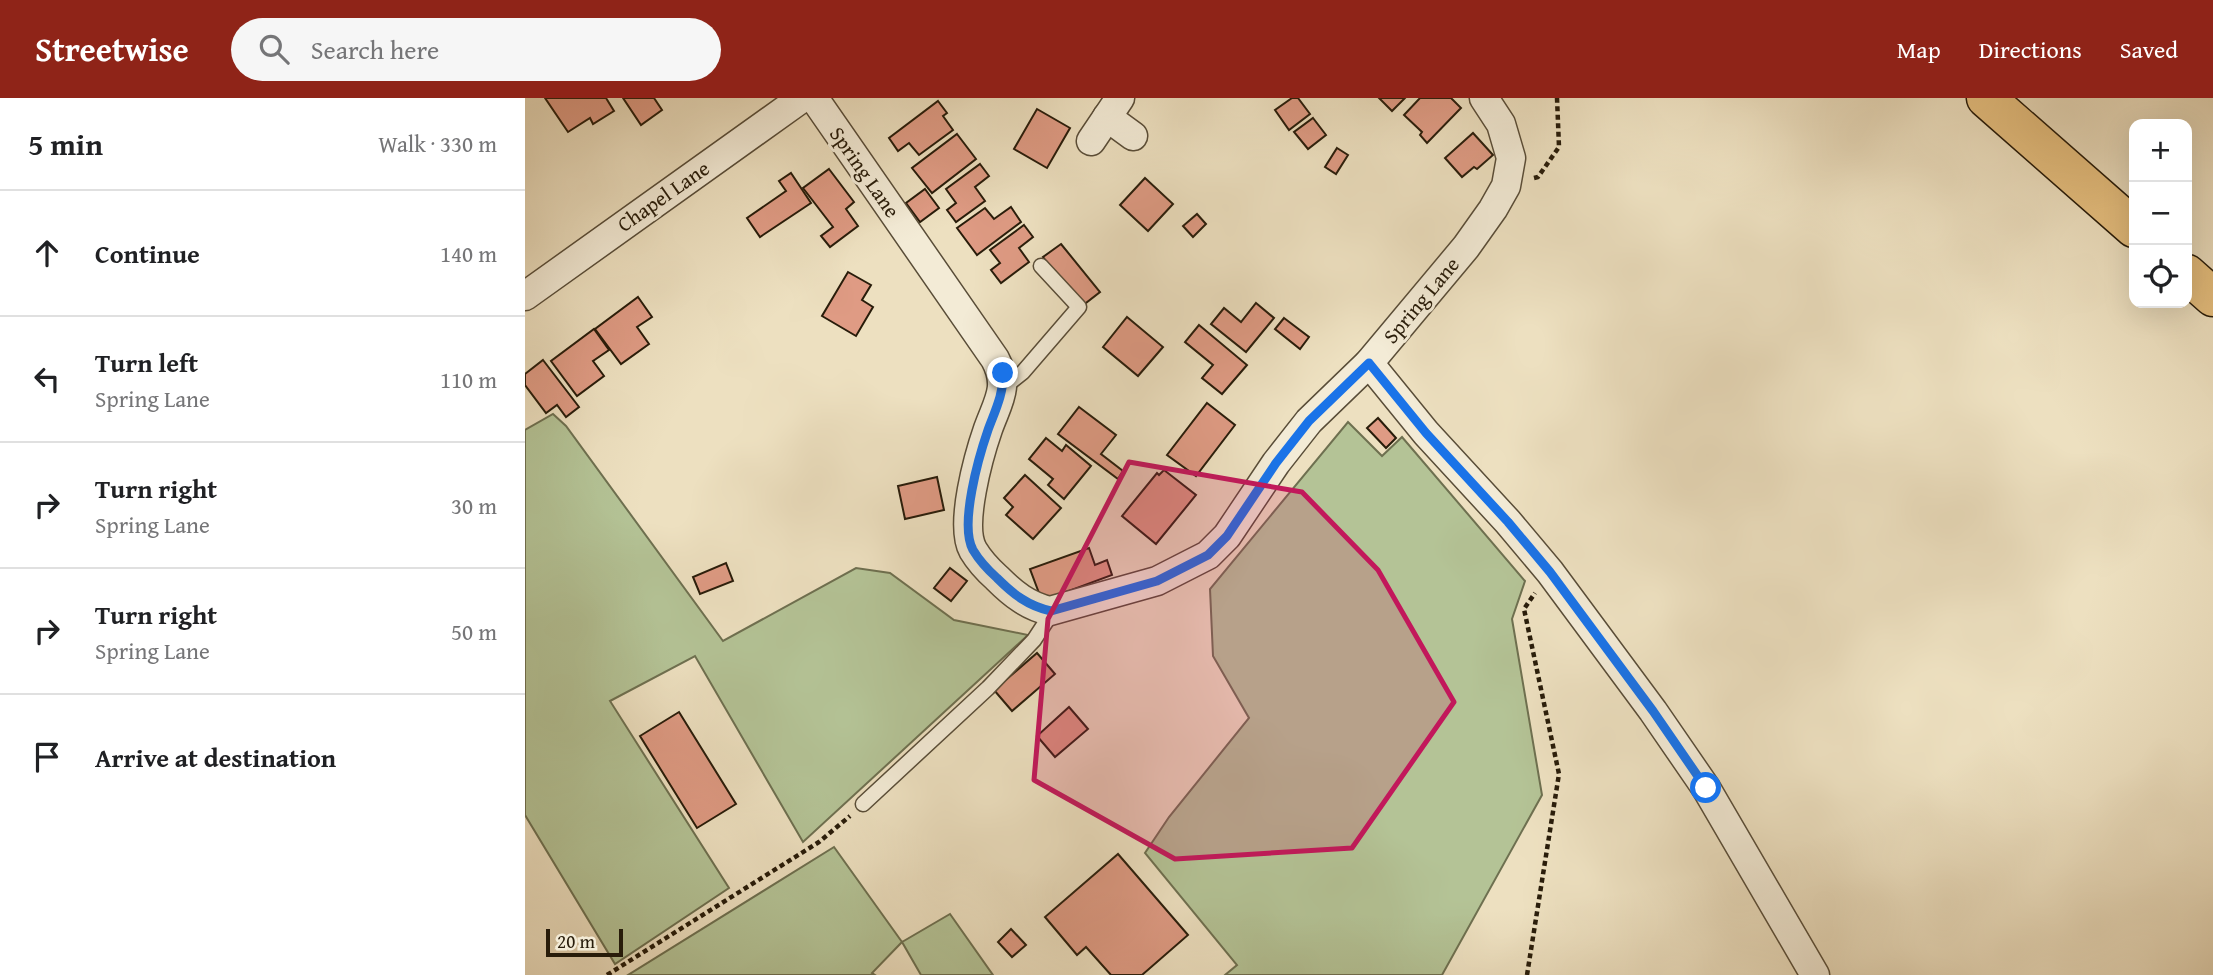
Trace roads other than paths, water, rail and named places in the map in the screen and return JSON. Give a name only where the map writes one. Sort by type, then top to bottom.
[{"type":"highway","points":[[1986,98],[2129,224]]},
{"type":"highway","points":[[2192,278],[2213,297]]},
{"type":"street","name":"Chapel Lane","points":[[525,296],[802,98]]},
{"type":"street","name":"Spring Lane","points":[[814,98],[995,359],[1003,373],[1003,388]]},
{"type":"street","name":"Spring Lane","points":[[1053,611],[1157,581],[1208,555],[1227,536],[1276,463],[1309,421],[1369,363],[1466,247],[1493,209],[1506,186],[1511,158],[1501,124],[1484,98]]},
{"type":"street","points":[[1091,141],[1113,108],[1133,136]]},
{"type":"street","points":[[1369,363],[1426,433],[1550,572],[1646,701],[1706,788],[1815,975]]},
{"type":"street","points":[[1003,388],[985,438],[972,491],[968,520],[971,548],[1011,592],[1034,608],[1053,611]]},
{"type":"lane","points":[[1003,388],[1023,372],[1079,307],[1041,266]]},
{"type":"lane","points":[[863,804],[1025,650],[1053,611]]}]
